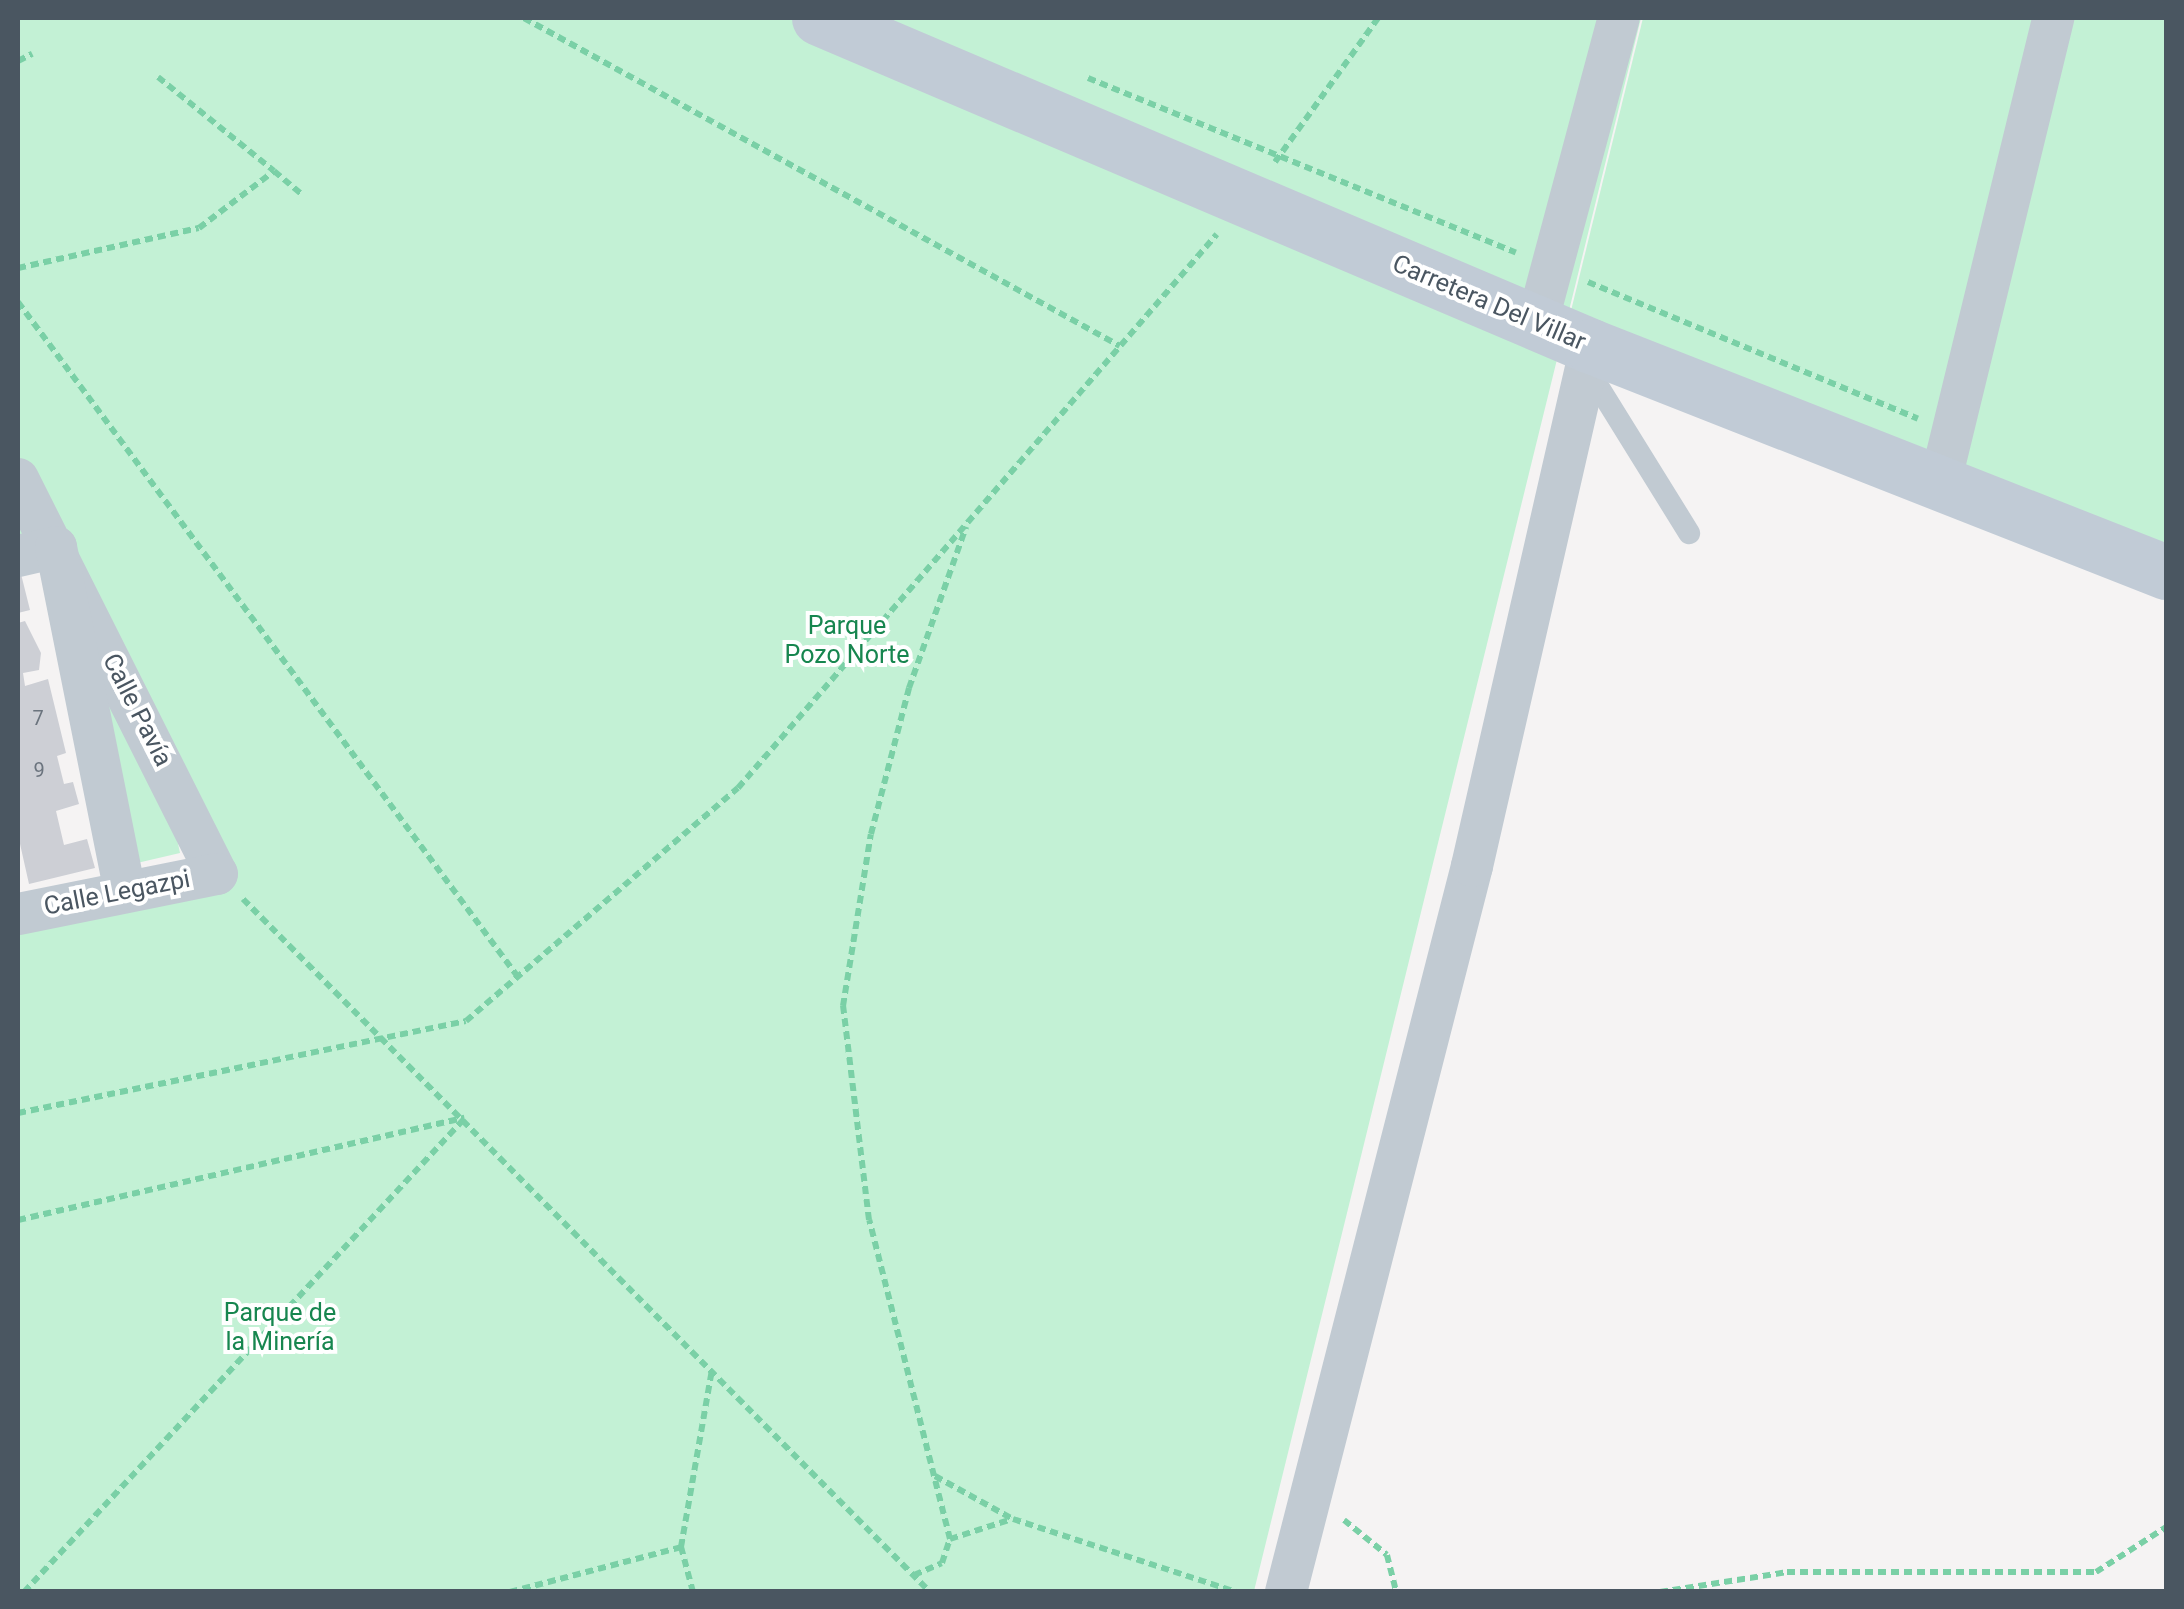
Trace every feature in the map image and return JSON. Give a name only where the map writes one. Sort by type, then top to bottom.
[{"type":"street","name":"Carretera Del Villar","points":[[819,18],[1537,323],[1589,357],[1940,483],[2166,572]]},
{"type":"street","points":[[1537,323],[1620,18]]},
{"type":"street","points":[[1940,483],[2054,18]]},
{"type":"street","points":[[1286,1592],[1589,357]]},
{"type":"street","name":"Calle Pavía","points":[[18,479],[124,888]]},
{"type":"street","name":"Calle Pavía","points":[[37,552],[218,874]]},
{"type":"street","name":"Calle Legazpi","points":[[18,914],[124,888],[218,874]]},
{"type":"lane","points":[[1589,357],[1689,532]]},
{"type":"path","points":[[524,18],[1120,346]]},
{"type":"path","points":[[18,1113],[466,1021],[738,788],[1246,200],[1378,18]]},
{"type":"path","points":[[18,61],[32,54]]},
{"type":"path","points":[[158,77],[301,194]]},
{"type":"path","points":[[18,268],[199,228],[274,171]]},
{"type":"path","points":[[18,302],[518,978]]},
{"type":"path","points":[[914,1575],[942,1563],[950,1538],[869,1220],[843,1006],[899,724],[968,522]]},
{"type":"path","points":[[218,874],[465,1118],[930,1592]]},
{"type":"path","points":[[18,1220],[465,1118]]},
{"type":"path","points":[[24,1592],[465,1118]]},
{"type":"path","points":[[693,1592],[681,1547],[712,1370]]},
{"type":"path","points":[[935,1476],[1013,1519],[1236,1592]]},
{"type":"path","points":[[1312,1494],[1387,1554],[1396,1592]]},
{"type":"path","points":[[950,1538],[1013,1519]]},
{"type":"path","points":[[1660,1592],[1787,1572],[2096,1572],[2166,1527]]},
{"type":"path","points":[[510,1592],[681,1547]]},
{"type":"green space","name":"Parque Pozo Norte","points":[[18,18],[1641,18],[1254,1591],[18,1591],[18,918],[217,874],[56,548],[18,556]]},
{"type":"green space","points":[[1643,18],[2166,18],[2166,572],[1565,335]]},
{"type":"green space","points":[[86,633],[176,834],[180,853],[137,863]]},
{"type":"building","points":[[18,562],[30,610],[18,613]]},
{"type":"building","points":[[25,621],[41,653],[39,670],[23,673],[25,686],[48,679],[66,753],[57,756],[64,784],[73,782],[79,804],[56,811],[64,845],[87,839],[95,868],[29,884],[18,835],[18,623]]},
{"type":"park label","name":"Parque de la Minería","points":[[280,1328]]}]
